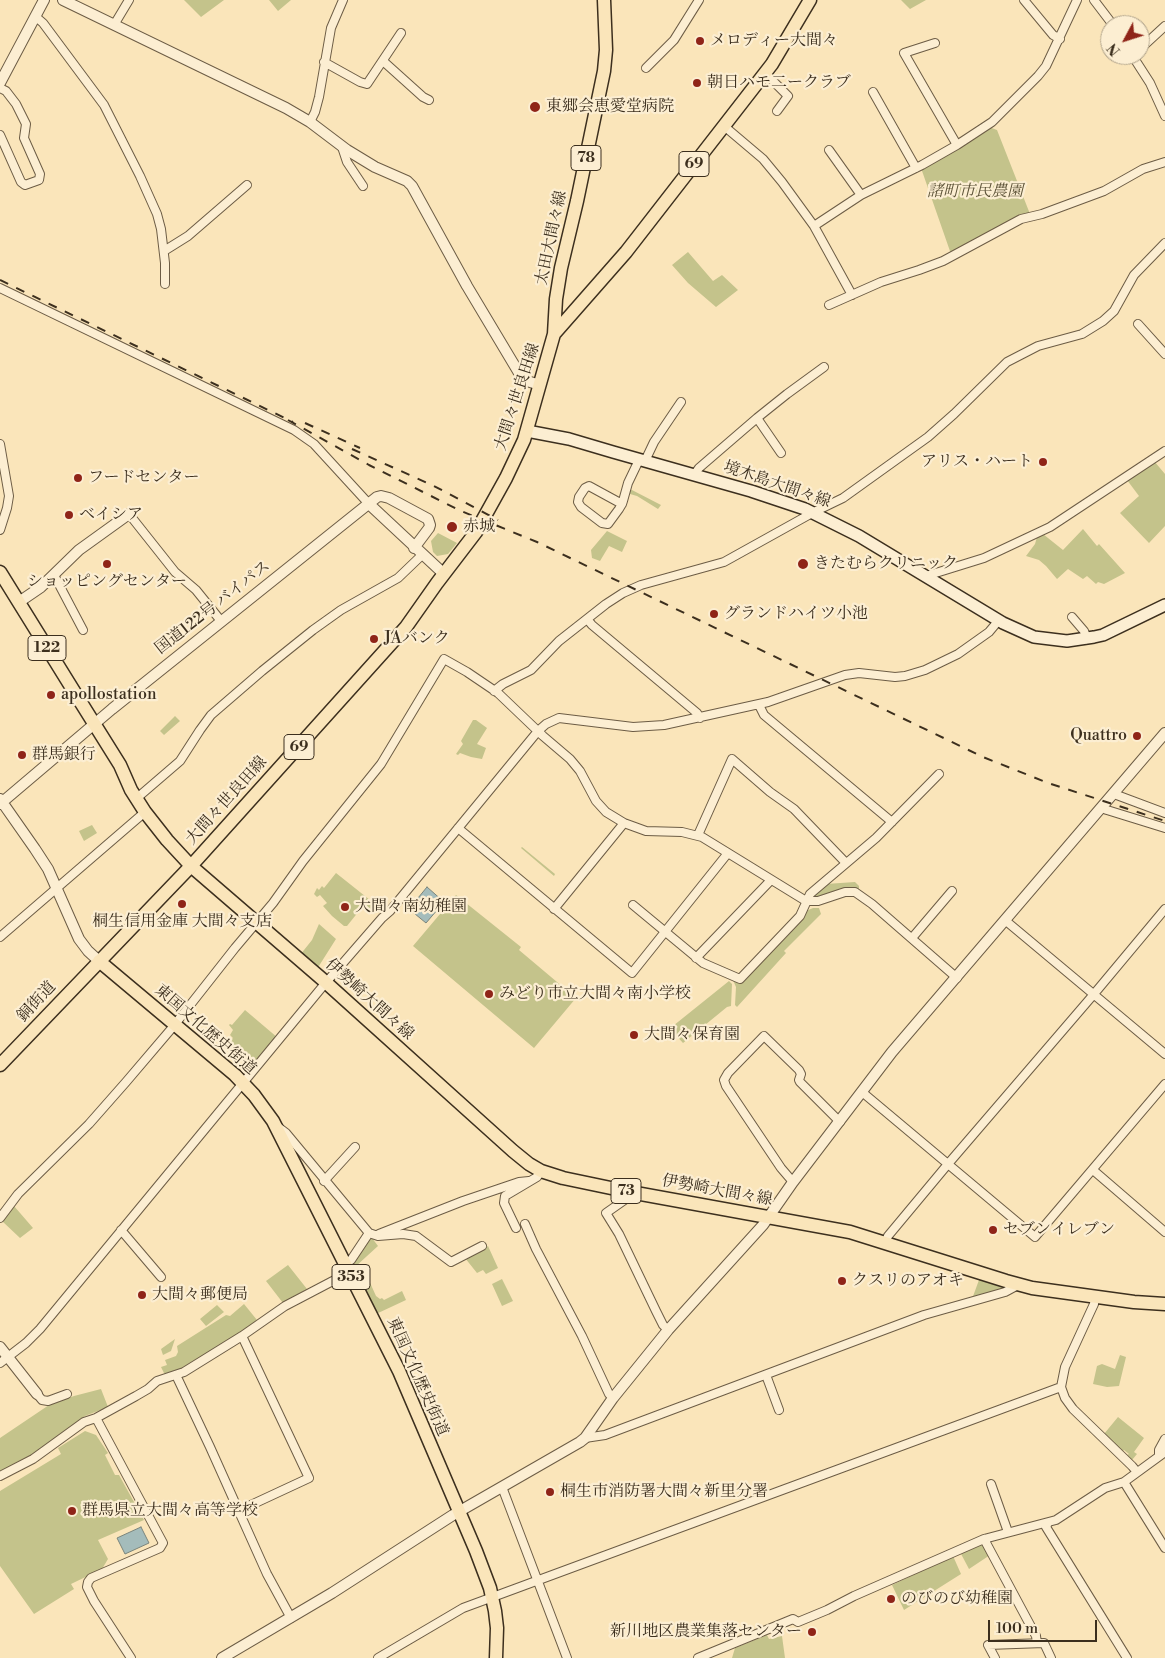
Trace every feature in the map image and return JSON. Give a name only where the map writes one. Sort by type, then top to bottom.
[{"type":"main road","name":"太田大間々線","points":[[554,334],[556,299],[561,268],[604,71],[606,50],[604,0]]},
{"type":"main road","name":"大間々世良田線","points":[[191,866],[386,650],[415,616],[476,532],[517,456],[527,431],[554,334],[626,252],[765,73],[810,0]]},
{"type":"main road","name":"境木島大間々線","points":[[527,431],[568,439],[814,512],[851,531],[999,620],[1020,631],[1043,639],[1067,641],[1103,635],[1165,605]]},
{"type":"main road","name":"122","points":[[0,572],[120,765],[145,812],[166,840],[191,866]]},
{"type":"main road","name":"伊勢崎大間々線","points":[[191,866],[326,983],[513,1151],[541,1171],[563,1178],[630,1192],[769,1218],[835,1228],[1018,1285],[1095,1297],[1165,1304]]},
{"type":"main road","points":[[99,962],[191,866]]},
{"type":"main road","name":"東国文化歴史街道","points":[[99,962],[176,1024],[244,1083],[270,1116],[399,1371],[476,1551],[492,1598],[497,1628],[496,1658]]},
{"type":"main road","name":"銅街道","points":[[0,1065],[99,962]]},
{"type":"street","points":[[0,83],[44,0]]},
{"type":"street","points":[[64,0],[279,104],[310,122],[342,147],[375,167],[405,180],[412,186],[459,272],[517,370],[527,380],[540,385]]},
{"type":"street","points":[[114,25],[129,0]]},
{"type":"street","points":[[310,122],[315,112],[331,26],[343,0]]},
{"type":"street","points":[[646,68],[668,48],[699,0]]},
{"type":"street","points":[[1024,0],[1053,35],[1060,39]]},
{"type":"street","points":[[814,226],[861,195],[916,168],[957,145],[992,122],[1038,76],[1049,61],[1077,0]]},
{"type":"street","points":[[1094,0],[1105,15]]},
{"type":"street","points":[[36,16],[106,108],[151,200],[161,229],[165,284]]},
{"type":"street","points":[[1150,40],[1165,26]]},
{"type":"street","points":[[324,62],[367,84],[401,33]]},
{"type":"street","points":[[935,43],[904,54],[957,145]]},
{"type":"street","points":[[383,61],[423,97],[429,100]]},
{"type":"street","points":[[1139,65],[1147,77],[1165,116]]},
{"type":"street","points":[[765,73],[788,96],[777,111]]},
{"type":"street","points":[[0,88],[6,91],[16,104],[26,124],[24,138],[40,174],[39,180],[25,185],[21,182],[0,136]]},
{"type":"street","points":[[873,92],[916,168]]},
{"type":"street","points":[[724,126],[763,159],[782,182],[814,226],[852,295]]},
{"type":"street","points":[[342,147],[347,162],[363,186]]},
{"type":"street","points":[[829,150],[861,195]]},
{"type":"street","points":[[829,305],[881,282],[943,261],[1021,218],[1038,215],[1104,191],[1143,169],[1165,162]]},
{"type":"street","points":[[164,251],[188,236],[247,185]]},
{"type":"street","points":[[494,691],[503,684],[531,670],[559,641],[623,593],[642,585],[724,562],[814,512],[844,498],[928,437],[1009,361],[1038,346],[1082,334],[1103,320],[1114,311],[1134,275],[1165,243]]},
{"type":"street","points":[[0,288],[294,430],[314,444],[369,504],[444,574]]},
{"type":"street","points":[[1138,324],[1165,354]]},
{"type":"street","points":[[694,476],[699,468],[757,418],[786,394],[824,367]]},
{"type":"street","points":[[622,504],[589,486],[585,488],[578,502],[581,507],[602,523],[608,524],[622,504],[628,483],[681,402]]},
{"type":"street","points":[[757,418],[780,453]]},
{"type":"street","points":[[0,444],[9,496],[0,530]]},
{"type":"street","points":[[926,576],[977,561],[1039,532],[1061,520],[1165,451]]},
{"type":"street","points":[[137,798],[180,761],[211,715],[262,670],[312,630],[341,610],[398,578],[418,551],[430,525],[428,519],[384,496],[377,497],[369,504]]},
{"type":"street","name":"国道122号 バイパス","points":[[1,802],[94,723],[369,504]]},
{"type":"street","points":[[19,602],[42,587],[84,547],[129,514],[175,572],[196,590],[221,621]]},
{"type":"street","points":[[54,575],[84,630]]},
{"type":"street","points":[[1072,617],[1084,630],[1087,638]]},
{"type":"street","points":[[587,619],[697,713],[700,718]]},
{"type":"street","points":[[4,1360],[35,1334],[326,983],[377,923],[390,911],[538,731],[550,721],[560,718],[633,727],[664,725],[759,705],[845,675],[858,673],[901,677],[918,673],[958,654],[989,632],[999,620]]},
{"type":"street","points":[[0,1218],[18,1194],[108,1103],[176,1024],[278,897],[303,861],[381,764],[444,659],[494,691],[562,751],[577,766],[602,809],[624,823],[651,832],[682,832],[698,835],[806,901],[818,901],[845,892],[855,892],[872,904],[958,978]]},
{"type":"street","points":[[759,705],[764,714],[892,822]]},
{"type":"street","points":[[222,1658],[339,1589],[459,1512],[585,1438],[613,1398],[668,1330],[769,1218],[793,1182],[892,1052],[958,978],[1165,733]]},
{"type":"street","points":[[698,835],[732,759],[770,792],[794,809],[846,863]]},
{"type":"street","points":[[633,905],[696,958],[739,979],[742,978],[800,916],[810,894],[892,822],[939,774]]},
{"type":"street","points":[[1114,794],[1165,813]]},
{"type":"street","points":[[1,802],[40,856],[57,889],[74,932],[85,948],[99,962]]},
{"type":"street","points":[[1102,808],[1165,828]]},
{"type":"street","points":[[0,936],[145,812]]},
{"type":"street","points":[[554,909],[624,823]]},
{"type":"street","points":[[458,828],[632,973],[728,853]]},
{"type":"street","points":[[696,958],[771,880]]},
{"type":"street","points":[[912,938],[952,890]]},
{"type":"street","points":[[886,1243],[888,1236],[948,1164],[1165,909]]},
{"type":"street","points":[[1006,920],[1165,1054]]},
{"type":"street","points":[[793,1182],[781,1168],[726,1086],[724,1080],[728,1073],[764,1036],[799,1070],[801,1074],[800,1082],[840,1122]]},
{"type":"street","points":[[862,1092],[1035,1237],[1165,1084]]},
{"type":"street","points":[[276,1127],[286,1133],[369,1233],[378,1236],[404,1234],[416,1236],[451,1262],[482,1246]]},
{"type":"street","points":[[324,1181],[355,1147]]},
{"type":"street","points":[[1093,1170],[1165,1232]]},
{"type":"street","points":[[516,1228],[504,1203],[506,1194],[537,1177],[541,1171]]},
{"type":"street","points":[[378,1236],[390,1229],[463,1201],[519,1182],[529,1181]]},
{"type":"street","points":[[630,1192],[626,1199],[606,1213],[619,1234],[656,1312],[668,1330]]},
{"type":"street","points":[[525,1224],[536,1249],[582,1336],[608,1394],[613,1398]]},
{"type":"street","points":[[121,1230],[161,1277]]},
{"type":"street","points":[[0,1476],[33,1459],[84,1422],[96,1418],[148,1390],[157,1381],[184,1372],[242,1336],[285,1306],[346,1269],[369,1233]]},
{"type":"street","points":[[585,1438],[605,1435],[924,1316],[1005,1292],[1018,1285]]},
{"type":"street","points":[[1095,1297],[1094,1304],[1063,1372],[1061,1387],[1065,1398],[1073,1409],[1137,1472]]},
{"type":"street","points":[[238,1511],[309,1478],[242,1336]]},
{"type":"street","points":[[0,1347],[4,1360],[42,1400],[48,1401],[67,1394]]},
{"type":"street","points":[[176,1375],[267,1574],[291,1618]]},
{"type":"street","points":[[766,1376],[780,1410]]},
{"type":"street","points":[[378,1658],[463,1608],[1061,1387]]},
{"type":"street","points":[[96,1418],[163,1543],[160,1548],[91,1578],[88,1582],[87,1587],[94,1602],[131,1658]]},
{"type":"street","points":[[698,1658],[793,1619],[798,1622],[827,1610],[854,1596],[984,1539],[1048,1523],[1066,1515],[1105,1488],[1124,1482],[1162,1454],[1159,1450],[1165,1439]]},
{"type":"street","points":[[1124,1482],[1165,1548]]},
{"type":"street","points":[[991,1484],[1008,1532]]},
{"type":"street","points":[[502,1487],[567,1658]]},
{"type":"street","points":[[1048,1523],[1046,1527],[1127,1658]]},
{"type":"street","points":[[984,1539],[1036,1636],[1037,1643]]},
{"type":"street","points":[[995,1658],[988,1645],[1037,1643],[1044,1643],[1051,1658]]},
{"type":"green space","points":[[184,0],[224,0],[201,17]]},
{"type":"green space","points":[[269,0],[291,0],[278,11]]},
{"type":"green space","points":[[901,0],[926,0],[910,9]]},
{"type":"green space","name":"諸町市民農園","points":[[989,127],[997,130],[1030,214],[1024,214],[951,254],[921,168]]},
{"type":"green space","points":[[688,252],[713,281],[722,275],[738,290],[716,307],[688,283],[672,265]]},
{"type":"green space","points":[[1154,461],[1165,474],[1165,526],[1149,543],[1120,513],[1139,496],[1127,480]]},
{"type":"green space","points":[[630,489],[661,505],[658,509],[637,496],[630,494]]},
{"type":"green space","points":[[1083,529],[1097,546],[1099,544],[1125,573],[1104,584],[1098,582],[1096,584],[1087,576],[1083,579],[1068,569],[1057,579],[1039,560],[1026,556],[1035,544],[1037,537],[1043,534],[1063,550]]},
{"type":"green space","points":[[607,531],[627,541],[622,552],[609,546],[600,561],[592,558],[591,550]]},
{"type":"green space","points":[[438,533],[457,543],[448,554],[437,556],[433,552],[431,541]]},
{"type":"green space","points":[[175,716],[180,721],[164,735],[160,731]]},
{"type":"green space","points":[[473,720],[487,728],[477,744],[486,748],[482,759],[460,753],[456,754],[463,744],[461,741]]},
{"type":"green space","points":[[92,825],[97,833],[84,841],[79,831]]},
{"type":"green space","points":[[521,848],[555,874],[554,876]]},
{"type":"green space","points":[[336,873],[375,904],[377,910],[374,914],[363,906],[347,926],[344,926],[332,916],[323,906],[327,903],[320,895],[317,897],[314,894],[317,888],[319,890],[322,886],[324,888]]},
{"type":"green space","points":[[855,882],[859,889],[848,888],[811,898],[826,884]]},
{"type":"green space","points":[[456,895],[521,947],[519,950],[576,998],[534,1048],[413,946]]},
{"type":"green space","points":[[819,908],[821,914],[784,951],[786,953],[737,1007],[735,1005],[736,987],[732,978],[741,983],[806,911]]},
{"type":"green space","points":[[319,924],[336,939],[317,969],[300,955],[312,940]]},
{"type":"green space","points":[[729,981],[732,984],[731,1006],[727,1007],[683,1043],[672,1031],[668,1030]]},
{"type":"green space","points":[[245,1010],[278,1038],[253,1067],[229,1042],[233,1038],[230,1035],[233,1030],[229,1025],[232,1025]]},
{"type":"green space","points":[[14,1206],[33,1228],[20,1238],[2,1221]]},
{"type":"green space","points":[[369,1238],[372,1238],[378,1246],[355,1267],[355,1272],[352,1265]]},
{"type":"green space","points":[[488,1246],[498,1268],[486,1274],[483,1270],[477,1273],[465,1258]]},
{"type":"green space","points":[[288,1265],[307,1289],[283,1303],[266,1281]]},
{"type":"green space","points":[[367,1276],[376,1296],[380,1299],[384,1300],[402,1291],[406,1300],[376,1314],[358,1280]]},
{"type":"green space","points":[[502,1279],[513,1301],[502,1306],[492,1284]]},
{"type":"green space","points":[[980,1280],[1008,1288],[972,1299]]},
{"type":"green space","points":[[244,1304],[257,1320],[241,1332],[175,1372],[167,1375],[164,1373],[161,1367],[167,1365],[165,1360],[176,1356],[178,1352],[177,1346],[226,1315],[230,1316]]},
{"type":"green space","points":[[217,1305],[224,1312],[206,1326],[200,1319]]},
{"type":"green space","points":[[175,1339],[171,1351],[163,1355],[161,1349]]},
{"type":"green space","points":[[1120,1355],[1126,1357],[1119,1386],[1107,1387],[1093,1384],[1097,1366],[1102,1364],[1115,1369]]},
{"type":"green space","points":[[101,1389],[108,1407],[85,1416],[29,1460],[0,1474],[0,1438],[49,1405]]},
{"type":"green space","points":[[1118,1417],[1144,1438],[1134,1452],[1137,1454],[1132,1460],[1127,1455],[1129,1454],[1104,1434]]},
{"type":"green space","name":"群馬県立大間々高等学校","points":[[85,1431],[96,1435],[108,1453],[105,1455],[115,1475],[119,1475],[144,1520],[98,1540],[108,1559],[102,1569],[71,1584],[74,1589],[34,1614],[0,1566],[0,1491],[61,1454],[58,1448]]},
{"type":"green space","points":[[983,1542],[990,1555],[969,1569],[960,1552]]},
{"type":"green space","points":[[953,1556],[961,1574],[904,1610],[892,1585]]},
{"type":"green space","points":[[767,1635],[769,1639],[782,1636],[785,1658],[732,1658],[735,1648]]},
{"type":"water","points":[[427,887],[444,902],[426,923],[409,909]]},
{"type":"water","points":[[141,1527],[149,1543],[125,1554],[117,1538]]},
{"type":"railway","points":[[0,280],[293,422]]},
{"type":"railway","points":[[288,420],[369,465],[461,511],[537,542],[983,757],[1048,783],[1165,821]]},
{"type":"railway","points":[[305,423],[360,448]]},
{"type":"railway","points":[[352,449],[434,486],[498,520]]},
{"type":"place","name":"メロディー大間々","points":[[700,41]]},
{"type":"place","name":"朝日ハモ二ークラブ","points":[[697,83]]},
{"type":"place","name":"東郷会恵愛堂病院","points":[[535,107]]},
{"type":"place","name":"アリス・ハート","points":[[1043,462]]},
{"type":"place","name":"フードセンター","points":[[78,478]]},
{"type":"place","name":"ベイシア","points":[[69,515]]},
{"type":"place","name":"赤城","points":[[452,527]]},
{"type":"place","name":"ショッピングセンター","points":[[107,564]]},
{"type":"place","name":"きたむらクリニック","points":[[803,564]]},
{"type":"place","name":"グランドハイツ小池","points":[[714,614]]},
{"type":"place","name":"JAバンク","points":[[374,639]]},
{"type":"place","name":"apollostation","points":[[51,695]]},
{"type":"place","name":"Quattro","points":[[1137,736]]},
{"type":"place","name":"群馬銀行","points":[[22,755]]},
{"type":"place","name":"桐生信用金庫 大間々支店","points":[[182,904]]},
{"type":"place","name":"大間々南幼稚園","points":[[345,907]]},
{"type":"place","name":"みどり市立大間々南小学校","points":[[489,994]]},
{"type":"place","name":"大間々保育園","points":[[634,1035]]},
{"type":"place","name":"セブンイレブン","points":[[993,1230]]},
{"type":"place","name":"クスリのアオキ","points":[[842,1281]]},
{"type":"place","name":"大間々郵便局","points":[[142,1295]]},
{"type":"place","name":"桐生市消防署大間々新里分署","points":[[550,1492]]},
{"type":"place","name":"群馬県立大間々高等学校","points":[[72,1511]]},
{"type":"place","name":"のびのび幼稚園","points":[[891,1599]]},
{"type":"place","name":"新川地区農業集落センター","points":[[812,1632]]}]
